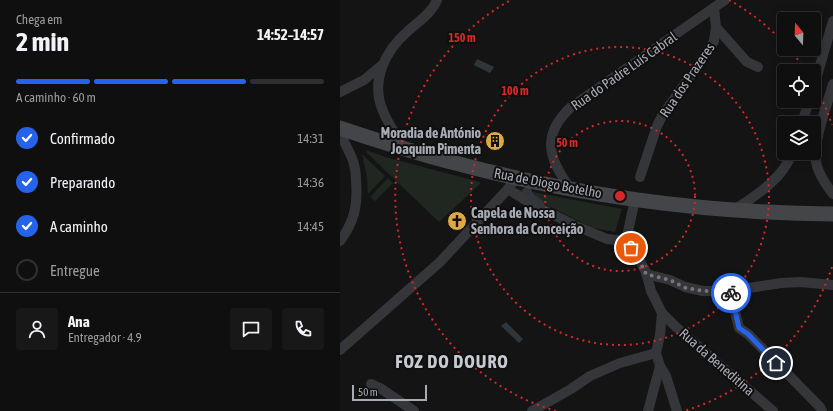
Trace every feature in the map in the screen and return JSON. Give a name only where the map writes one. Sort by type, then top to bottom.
[{"type":"main road","name":"Rua de Diogo Botelho","points":[[340,128],[404,149],[459,164],[512,183],[571,188],[635,199],[734,210],[833,214]]},
{"type":"street","points":[[404,149],[383,112],[380,103],[378,80],[382,65],[396,42],[427,14],[437,0]]},
{"type":"street","name":"Rua do Padre Luís Cabral","points":[[571,188],[556,167],[550,146],[552,133],[562,116],[581,99],[725,0]]},
{"type":"street","points":[[714,8],[716,27],[747,62],[758,67]]},
{"type":"street","points":[[820,64],[833,21]]},
{"type":"street","name":"Rua dos Prazeres","points":[[640,177],[657,126],[662,116],[711,47],[714,41],[716,27]]},
{"type":"street","points":[[340,92],[364,80],[382,65]]},
{"type":"street","points":[[833,84],[815,150],[816,162],[820,174],[833,194]]},
{"type":"street","points":[[340,133],[354,162],[357,190],[357,204],[354,214],[348,230],[340,241]]},
{"type":"street","points":[[734,210],[773,181],[788,160]]},
{"type":"street","points":[[340,350],[440,262],[512,183],[530,203],[576,226],[607,239],[626,240]]},
{"type":"street","points":[[635,199],[626,240],[637,256],[646,274],[651,291],[662,313],[660,335],[656,353],[660,366],[666,376],[677,411]]},
{"type":"street","points":[[646,274],[670,280],[686,288],[698,290],[730,291],[781,283],[801,282],[833,285]]},
{"type":"street","points":[[730,291],[739,328],[748,334],[820,407],[822,411]]},
{"type":"street","name":"Rua da Beneditina","points":[[662,313],[676,327],[773,411]]},
{"type":"street","points":[[532,411],[571,389],[590,376],[620,363],[656,353]]},
{"type":"street","points":[[648,411],[660,366]]},
{"type":"street","points":[[371,384],[380,388],[414,411]]},
{"type":"shaded area","points":[[477,59],[494,67],[490,73],[474,65]]},
{"type":"shaded area","points":[[366,150],[385,157],[480,182],[480,184],[439,222],[366,152]]},
{"type":"shaded area","points":[[362,154],[385,176],[368,194],[367,177]]},
{"type":"shaded area","points":[[388,178],[393,183],[375,201],[370,197]]},
{"type":"shaded area","points":[[517,189],[622,209],[615,232],[594,228],[587,225]]},
{"type":"shaded area","points":[[506,322],[523,339],[519,343],[501,326]]},
{"type":"waterway","points":[[527,192],[529,197],[539,204]]},
{"type":"way so far","points":[[631,248],[646,274],[661,279],[670,280],[686,288],[703,291],[730,291],[731,293]]},
{"type":"place","name":"Moradia de António Joaquim Pimenta","points":[[495,141]]},
{"type":"place","name":"Capela de Nossa Senhora da Conceição","points":[[457,221]]},
{"type":"district","name":"FOZ DO DOURO","points":[[452,362]]},
{"type":"route","points":[[731,293],[739,328],[748,334],[776,363]]}]
